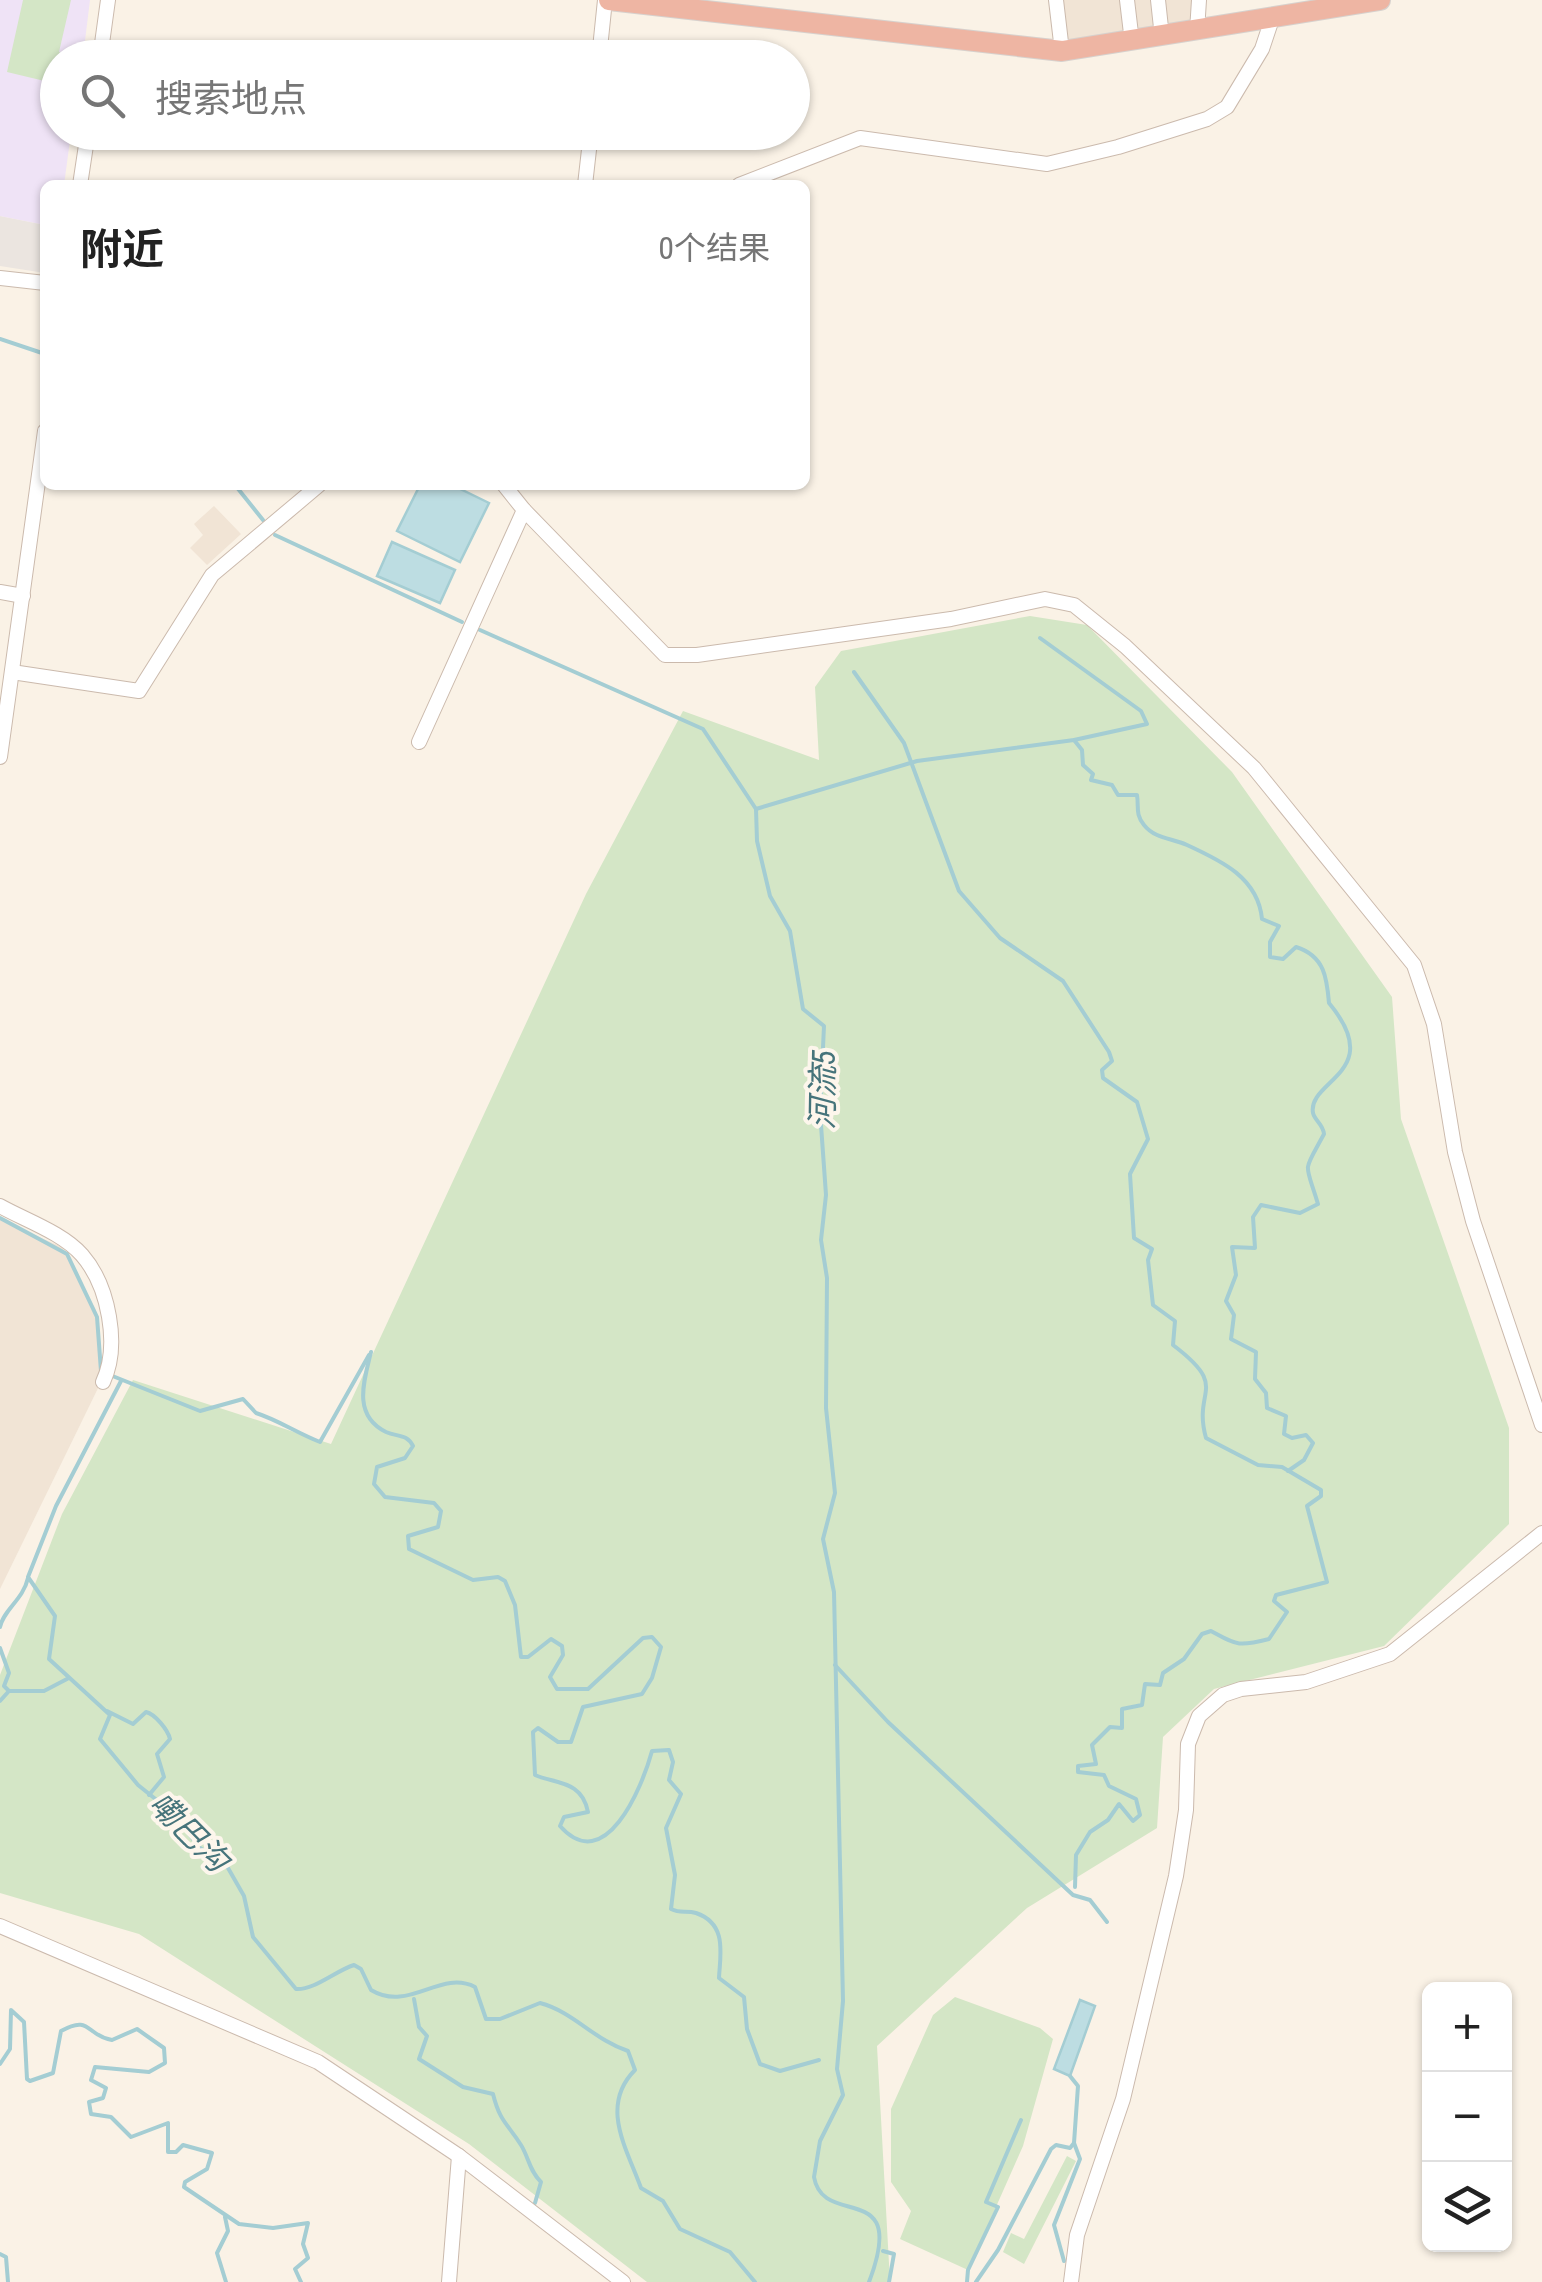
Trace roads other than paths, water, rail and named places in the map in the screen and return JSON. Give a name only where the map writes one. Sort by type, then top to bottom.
[{"type":"highway","points":[[607,0],[1062,51],[1380,0]]},
{"type":"street","points":[[102,40],[108,0]]},
{"type":"street","points":[[601,40],[607,0]]},
{"type":"street","points":[[1056,0],[1062,51]]},
{"type":"street","points":[[1127,0],[1132,42]]},
{"type":"street","points":[[1158,0],[1162,38]]},
{"type":"street","points":[[1196,31],[1199,0]]},
{"type":"street","points":[[751,180],[860,138],[1046,164],[1207,119],[1227,107],[1262,49],[1272,18]]},
{"type":"street","points":[[81,180],[85,150]]},
{"type":"street","points":[[586,180],[589,150]]},
{"type":"street","points":[[0,278],[40,282]]},
{"type":"street","points":[[0,757],[40,467]]},
{"type":"street","points":[[12,672],[139,691],[212,575],[313,490]]},
{"type":"street","points":[[508,490],[664,655],[697,655],[951,619],[1044,599],[1074,605],[1113,635],[1254,768],[1414,965],[1434,1024],[1455,1152],[1473,1221],[1542,1425]]},
{"type":"street","points":[[419,742],[524,510]]},
{"type":"street","points":[[0,592],[22,596]]},
{"type":"street","points":[[0,1206],[82,1256],[114,1335],[107,1375]]},
{"type":"street","points":[[1072,2282],[1077,2235],[1123,2099],[1176,1876],[1186,1810],[1188,1744],[1198,1716],[1223,1695],[1241,1689],[1306,1682],[1390,1654],[1542,1533]]},
{"type":"street","points":[[0,1926],[318,2062],[459,2156],[623,2282]]},
{"type":"street","points":[[448,2282],[459,2156]]},
{"type":"water","points":[[418,490],[462,490],[489,503],[460,562],[397,531]]},
{"type":"water","points":[[392,542],[455,570],[440,603],[377,576]]},
{"type":"water","points":[[1080,2000],[1095,2006],[1070,2076],[1054,2069]]},
{"type":"waterway","name":"河流5","points":[[0,339],[40,352]]},
{"type":"waterway","name":"河流5","points":[[239,490],[263,520]]},
{"type":"waterway","name":"河流5","points":[[275,535],[462,622]]},
{"type":"waterway","name":"河流5","points":[[480,630],[703,729],[756,809],[757,841],[770,896],[790,931],[803,1009],[824,1026],[820,1111],[826,1195],[821,1240],[827,1278],[826,1408],[835,1493],[823,1539],[834,1592],[843,2001],[837,2069],[843,2095],[820,2141],[814,2177],[821,2192],[832,2201],[872,2217],[879,2229],[869,2282]]},
{"type":"waterway","points":[[756,809],[917,761],[1074,740],[1147,724],[1141,711],[1040,638]]},
{"type":"waterway","points":[[854,672],[904,743],[959,891],[1000,938],[1063,981],[1109,1052],[1112,1061],[1102,1070],[1103,1078],[1137,1102],[1148,1139],[1130,1174],[1134,1238],[1152,1249],[1148,1260],[1153,1305],[1175,1321],[1173,1345],[1201,1371],[1205,1381],[1206,1438],[1258,1465],[1282,1467],[1321,1490],[1321,1496],[1307,1506],[1327,1582],[1276,1595],[1274,1601],[1287,1612],[1269,1639],[1238,1643],[1211,1631],[1202,1634],[1184,1659],[1163,1673],[1160,1685],[1145,1684],[1142,1705],[1122,1709],[1122,1728],[1110,1727],[1092,1745],[1096,1764],[1078,1766],[1078,1772],[1104,1775],[1109,1786],[1136,1799],[1140,1815],[1133,1821],[1119,1804],[1108,1820],[1090,1832],[1076,1855],[1075,1887]]},
{"type":"waterway","points":[[1074,740],[1082,750],[1083,765],[1093,774],[1091,780],[1112,785],[1118,795],[1137,795],[1139,817],[1148,830],[1213,858],[1246,882],[1254,892],[1262,919],[1279,926],[1270,942],[1270,957],[1283,959],[1296,947],[1313,956],[1325,977],[1329,1003],[1345,1026],[1350,1045],[1348,1060],[1314,1102],[1313,1113],[1324,1134],[1308,1173],[1318,1204],[1300,1213],[1261,1205],[1253,1217],[1255,1248],[1232,1247],[1236,1275],[1226,1301],[1234,1315],[1231,1339],[1256,1352],[1255,1379],[1266,1393],[1267,1408],[1286,1416],[1284,1434],[1292,1438],[1306,1435],[1313,1443],[1304,1460],[1288,1471]]},
{"type":"waterway","name":"嘞巴沟","points":[[0,1218],[67,1254],[97,1317],[101,1371]]},
{"type":"waterway","points":[[371,1352],[363,1396],[368,1416],[375,1425],[405,1438],[413,1446],[405,1458],[377,1467],[374,1484],[385,1497],[434,1503],[441,1511],[438,1527],[408,1536],[409,1549],[473,1580],[498,1577],[505,1581],[515,1605],[521,1657],[528,1657],[551,1639],[562,1646],[563,1655],[550,1677],[557,1689],[588,1689],[643,1638],[652,1637],[661,1647],[652,1678],[642,1694],[583,1707],[571,1742],[558,1742],[538,1728],[533,1732],[535,1775],[574,1789],[588,1812],[564,1817],[560,1826],[576,1839],[592,1841],[606,1834],[619,1821],[640,1786],[652,1751],[669,1750],[673,1762],[669,1780],[681,1794],[666,1828],[675,1875],[671,1909],[696,1913],[718,1932],[719,1978],[744,1997],[747,2029],[760,2064],[780,2071],[819,2060]]},
{"type":"waterway","points":[[110,1375],[200,1411],[243,1399],[256,1413],[320,1442],[369,1355]]},
{"type":"waterway","name":"嘞巴沟","points":[[121,1381],[56,1506],[28,1577],[55,1616],[49,1659],[110,1715],[100,1739],[138,1785],[174,1814],[199,1847],[228,1868],[244,1896],[253,1937],[296,1989],[310,1987],[354,1965],[361,1969],[371,1990],[385,1996],[398,1997],[462,1983],[475,1987],[486,2019],[500,2019],[540,2003],[628,2051],[635,2070],[624,2084],[617,2113],[623,2143],[641,2188],[663,2201],[680,2229],[730,2252],[755,2282]]},
{"type":"waterway","points":[[0,1627],[28,1578]]},
{"type":"waterway","points":[[0,1648],[9,1673],[4,1686],[9,1691]]},
{"type":"waterway","points":[[835,1665],[888,1722],[1073,1895],[1090,1900],[1107,1922]]},
{"type":"waterway","points":[[0,1701],[9,1691],[44,1691],[67,1679]]},
{"type":"waterway","points":[[107,1711],[133,1724],[146,1712],[150,1713],[169,1735],[157,1754],[164,1777],[149,1795]]},
{"type":"waterway","points":[[414,1999],[419,2027],[427,2036],[419,2059],[463,2087],[493,2094],[501,2117],[541,2182],[535,2203]]},
{"type":"waterway","points":[[0,2064],[10,2049],[11,2010],[24,2022],[30,2081],[53,2073],[61,2031],[71,2026],[83,2025],[112,2040],[137,2029],[164,2048],[165,2063],[149,2072],[95,2067],[91,2080],[106,2088],[103,2098],[89,2102],[91,2114],[111,2117],[131,2137],[168,2123],[168,2152],[176,2152],[183,2145],[212,2153],[207,2169],[185,2182],[184,2187],[239,2224],[273,2228],[308,2223],[303,2244],[308,2258],[295,2269],[301,2282]]},
{"type":"waterway","points":[[1064,2261],[1054,2225],[1080,2159],[1074,2143],[1078,2086],[1070,2076]]},
{"type":"waterway","points":[[967,2282],[968,2270],[998,2207],[986,2202],[1021,2120]]},
{"type":"waterway","points":[[976,2282],[998,2250],[1051,2149],[1056,2145],[1070,2148],[1074,2143]]},
{"type":"waterway","points":[[225,2217],[228,2231],[217,2253],[226,2282]]},
{"type":"waterway","points":[[883,2251],[894,2254],[889,2282]]},
{"type":"waterway","points":[[0,2254],[6,2257],[8,2282]]}]
